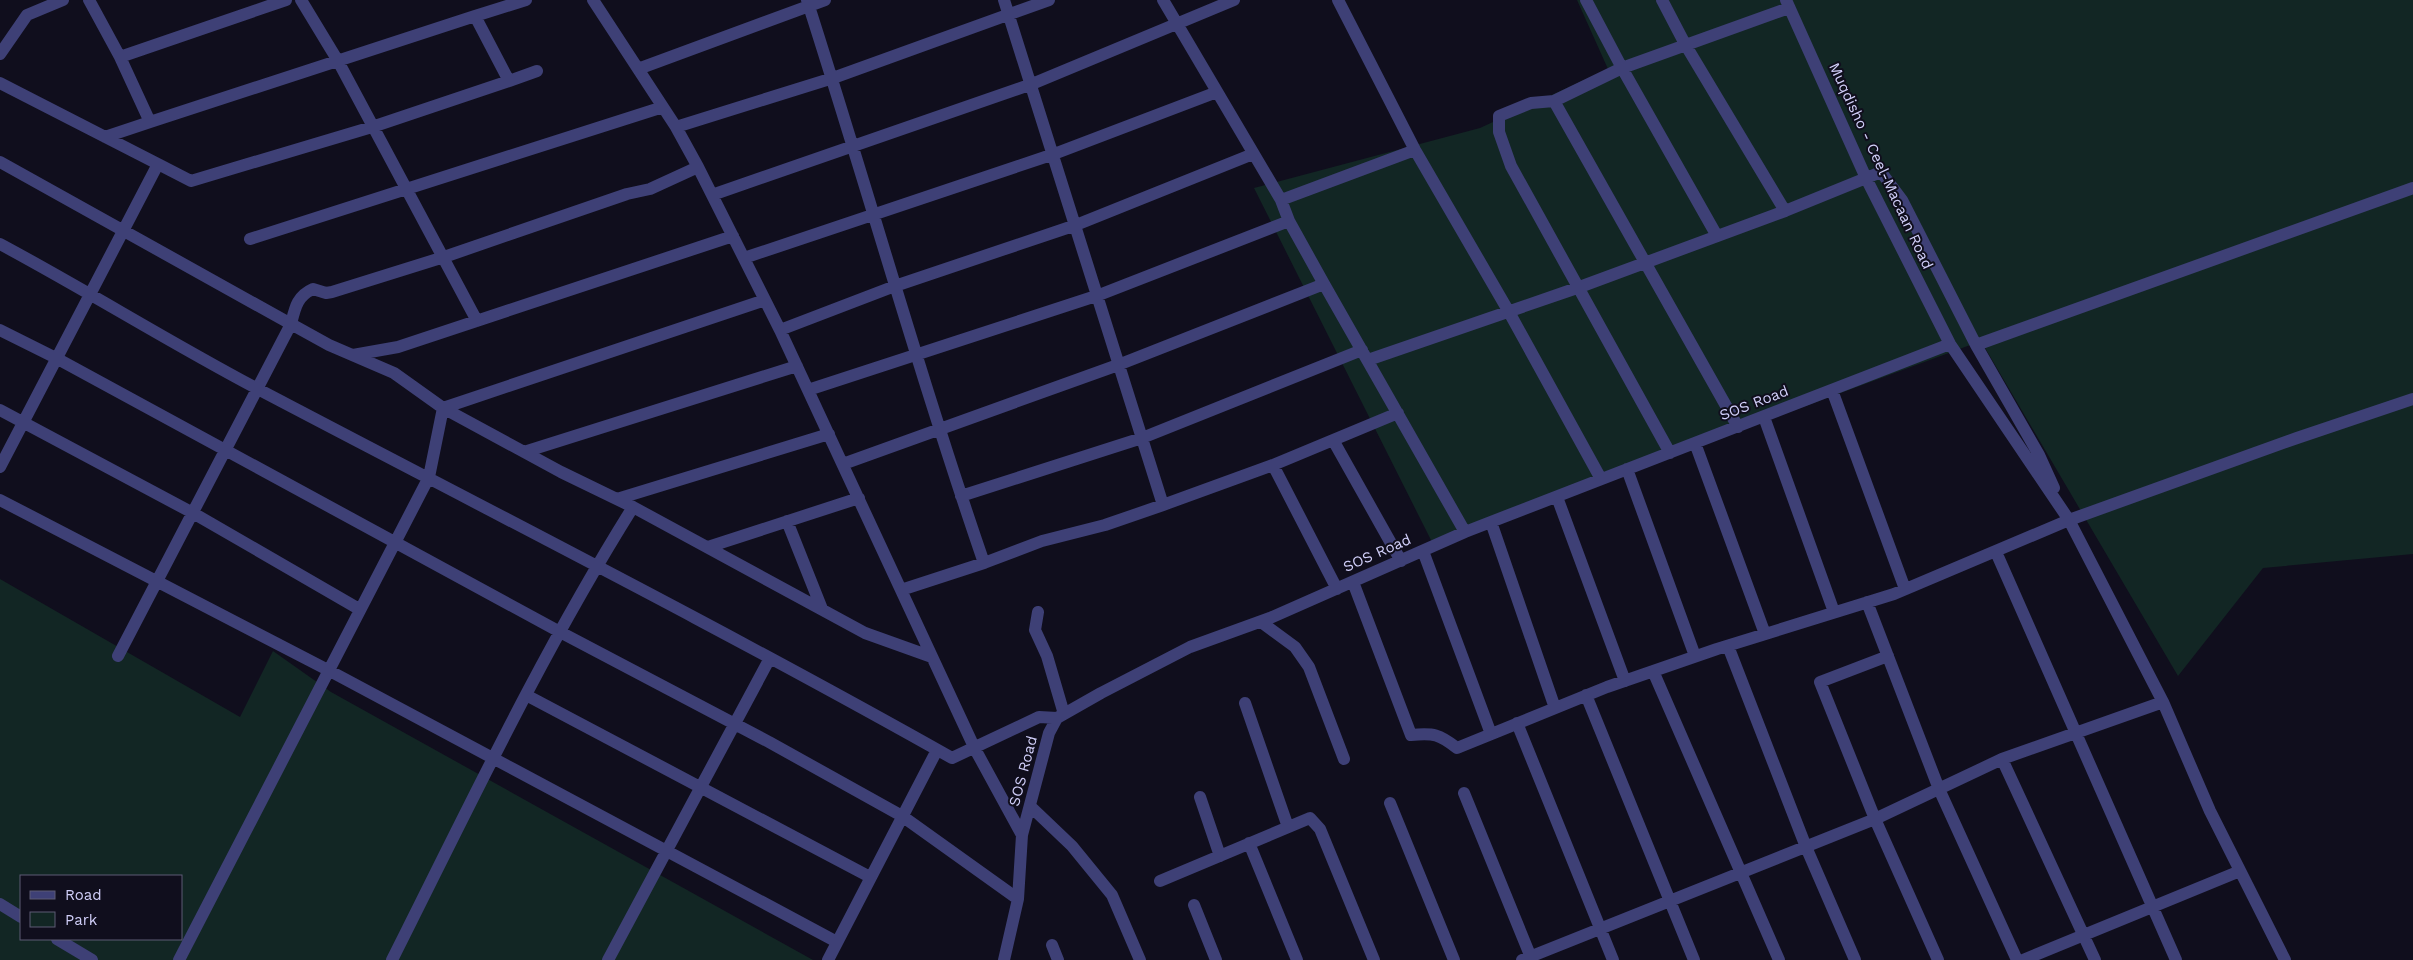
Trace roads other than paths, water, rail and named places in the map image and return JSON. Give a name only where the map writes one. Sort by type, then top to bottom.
[{"type":"street","points":[[0,54],[27,15],[63,0]]},
{"type":"street","points":[[89,0],[120,57],[150,122]]},
{"type":"street","points":[[120,57],[286,0]]},
{"type":"street","points":[[301,0],[338,61],[477,320]]},
{"type":"street","points":[[105,137],[526,0]]},
{"type":"street","points":[[638,69],[808,3],[825,0]]},
{"type":"street","points":[[1004,0],[1163,505]]},
{"type":"street","points":[[676,127],[834,78],[1048,0]]},
{"type":"street","points":[[1163,0],[1280,200],[1324,284],[1465,532]]},
{"type":"street","points":[[712,195],[1032,84],[1234,0]]},
{"type":"street","points":[[1338,0],[1415,150],[1509,312],[1601,479]]},
{"type":"street","points":[[1586,0],[1622,68],[1717,236]]},
{"type":"street","points":[[1662,0],[1685,44],[1785,211]]},
{"type":"street","points":[[596,1],[664,107],[698,167],[780,330],[975,749],[1022,835]]},
{"type":"street","points":[[808,3],[834,78],[852,147],[896,286],[915,355],[984,563]]},
{"type":"street","points":[[1670,453],[1511,166],[1498,132],[1499,116],[1531,103],[1554,101],[1622,68],[1788,4]]},
{"type":"street","name":"Muqdisho - Ceel-Macaan Road","points":[[1788,4],[1866,178],[1950,344],[2069,520]]},
{"type":"street","points":[[475,16],[509,81]]},
{"type":"street","points":[[0,83],[191,181],[372,127],[537,71]]},
{"type":"street","points":[[744,258],[874,216],[1054,154],[1217,92]]},
{"type":"street","points":[[1554,101],[1738,426]]},
{"type":"street","points":[[250,239],[664,107]]},
{"type":"street","points":[[1280,200],[1415,150]]},
{"type":"street","points":[[780,330],[896,286],[1076,225],[1253,154]]},
{"type":"street","points":[[0,162],[291,324],[394,374],[443,408],[524,452],[633,507],[865,633],[932,657]]},
{"type":"street","points":[[0,468],[158,164]]},
{"type":"street","points":[[118,656],[291,324],[298,300],[308,291],[313,289],[332,292],[444,257],[626,194],[650,189],[698,167]]},
{"type":"street","points":[[961,496],[1142,438],[1365,355],[1509,312],[1785,211],[1881,172],[1902,200],[1976,345],[2039,455],[2069,520],[2162,702],[2240,871],[2285,960]]},
{"type":"street","points":[[1976,345],[2413,188]]},
{"type":"street","points":[[808,390],[1098,295],[1290,221]]},
{"type":"street","points":[[353,355],[398,347],[733,236]]},
{"type":"street","points":[[0,244],[257,388],[596,565],[952,758],[975,749],[1039,717],[1061,716],[1047,656],[1035,630],[1038,612]]},
{"type":"street","points":[[843,464],[1118,365],[1324,284]]},
{"type":"street","points":[[443,408],[765,300]]},
{"type":"street","points":[[0,330],[56,358],[560,632],[735,723],[902,816],[1018,899]]},
{"type":"street","name":"SOS Road","points":[[1004,960],[1018,899],[1022,835],[1049,733],[1061,716],[1190,647],[1261,622],[1465,532],[1950,344]]},
{"type":"street","points":[[524,452],[797,366]]},
{"type":"street","points":[[1832,390],[1905,589]]},
{"type":"street","points":[[1352,582],[1411,735],[1430,733],[1441,736],[1457,748],[1625,681],[1695,656],[1905,589],[2069,520],[2297,438],[2413,399]]},
{"type":"street","points":[[179,960],[429,477],[443,408]]},
{"type":"street","points":[[0,410],[193,513],[360,609]]},
{"type":"street","points":[[901,590],[984,563],[1042,541],[1105,525],[1163,505],[1273,465],[1398,413]]},
{"type":"street","points":[[1764,417],[1834,612]]},
{"type":"street","points":[[617,499],[829,434]]},
{"type":"street","points":[[1333,440],[1401,560]]},
{"type":"street","points":[[1695,443],[1765,634]]},
{"type":"street","points":[[1273,465],[1337,589]]},
{"type":"street","points":[[1628,469],[1695,656]]},
{"type":"street","points":[[1556,497],[1625,681]]},
{"type":"street","points":[[708,547],[858,498]]},
{"type":"street","points":[[0,500],[328,670],[837,942]]},
{"type":"street","points":[[392,960],[526,695],[596,565],[633,507]]},
{"type":"street","points":[[787,521],[822,609]]},
{"type":"street","points":[[1491,522],[1555,708]]},
{"type":"street","points":[[1423,550],[1491,734]]},
{"type":"street","points":[[1996,552],[2176,960]]},
{"type":"street","points":[[1868,602],[1939,789],[2016,960]]},
{"type":"street","points":[[1261,622],[1295,648],[1309,667],[1344,758]]},
{"type":"street","points":[[1728,646],[1806,847],[1855,960]]},
{"type":"street","points":[[1888,656],[1820,682],[1875,819],[1938,960]]},
{"type":"street","points":[[608,960],[770,658]]},
{"type":"street","points":[[1653,671],[1779,960]]},
{"type":"street","points":[[526,695],[870,877]]},
{"type":"street","points":[[1586,696],[1694,960]]},
{"type":"street","points":[[1522,960],[1875,819],[2002,759],[2162,702]]},
{"type":"street","points":[[1245,703],[1288,827]]},
{"type":"street","points":[[1517,723],[1613,960]]},
{"type":"street","points":[[828,960],[936,750]]},
{"type":"street","points":[[2002,759],[2095,960]]},
{"type":"street","points":[[1464,793],[1532,960]]},
{"type":"street","points":[[1200,797],[1220,856]]},
{"type":"street","points":[[1390,803],[1454,960]]},
{"type":"street","points":[[1030,806],[1072,846],[1112,895],[1140,960]]},
{"type":"street","points":[[1160,881],[1310,818],[1320,829],[1374,960]]},
{"type":"street","points":[[1249,843],[1297,960]]},
{"type":"street","points":[[2023,960],[2240,871]]},
{"type":"street","points":[[0,904],[20,916]]},
{"type":"street","points":[[1194,905],[1216,960]]},
{"type":"street","points":[[59,940],[92,960]]},
{"type":"street","points":[[1052,945],[1058,960]]}]
